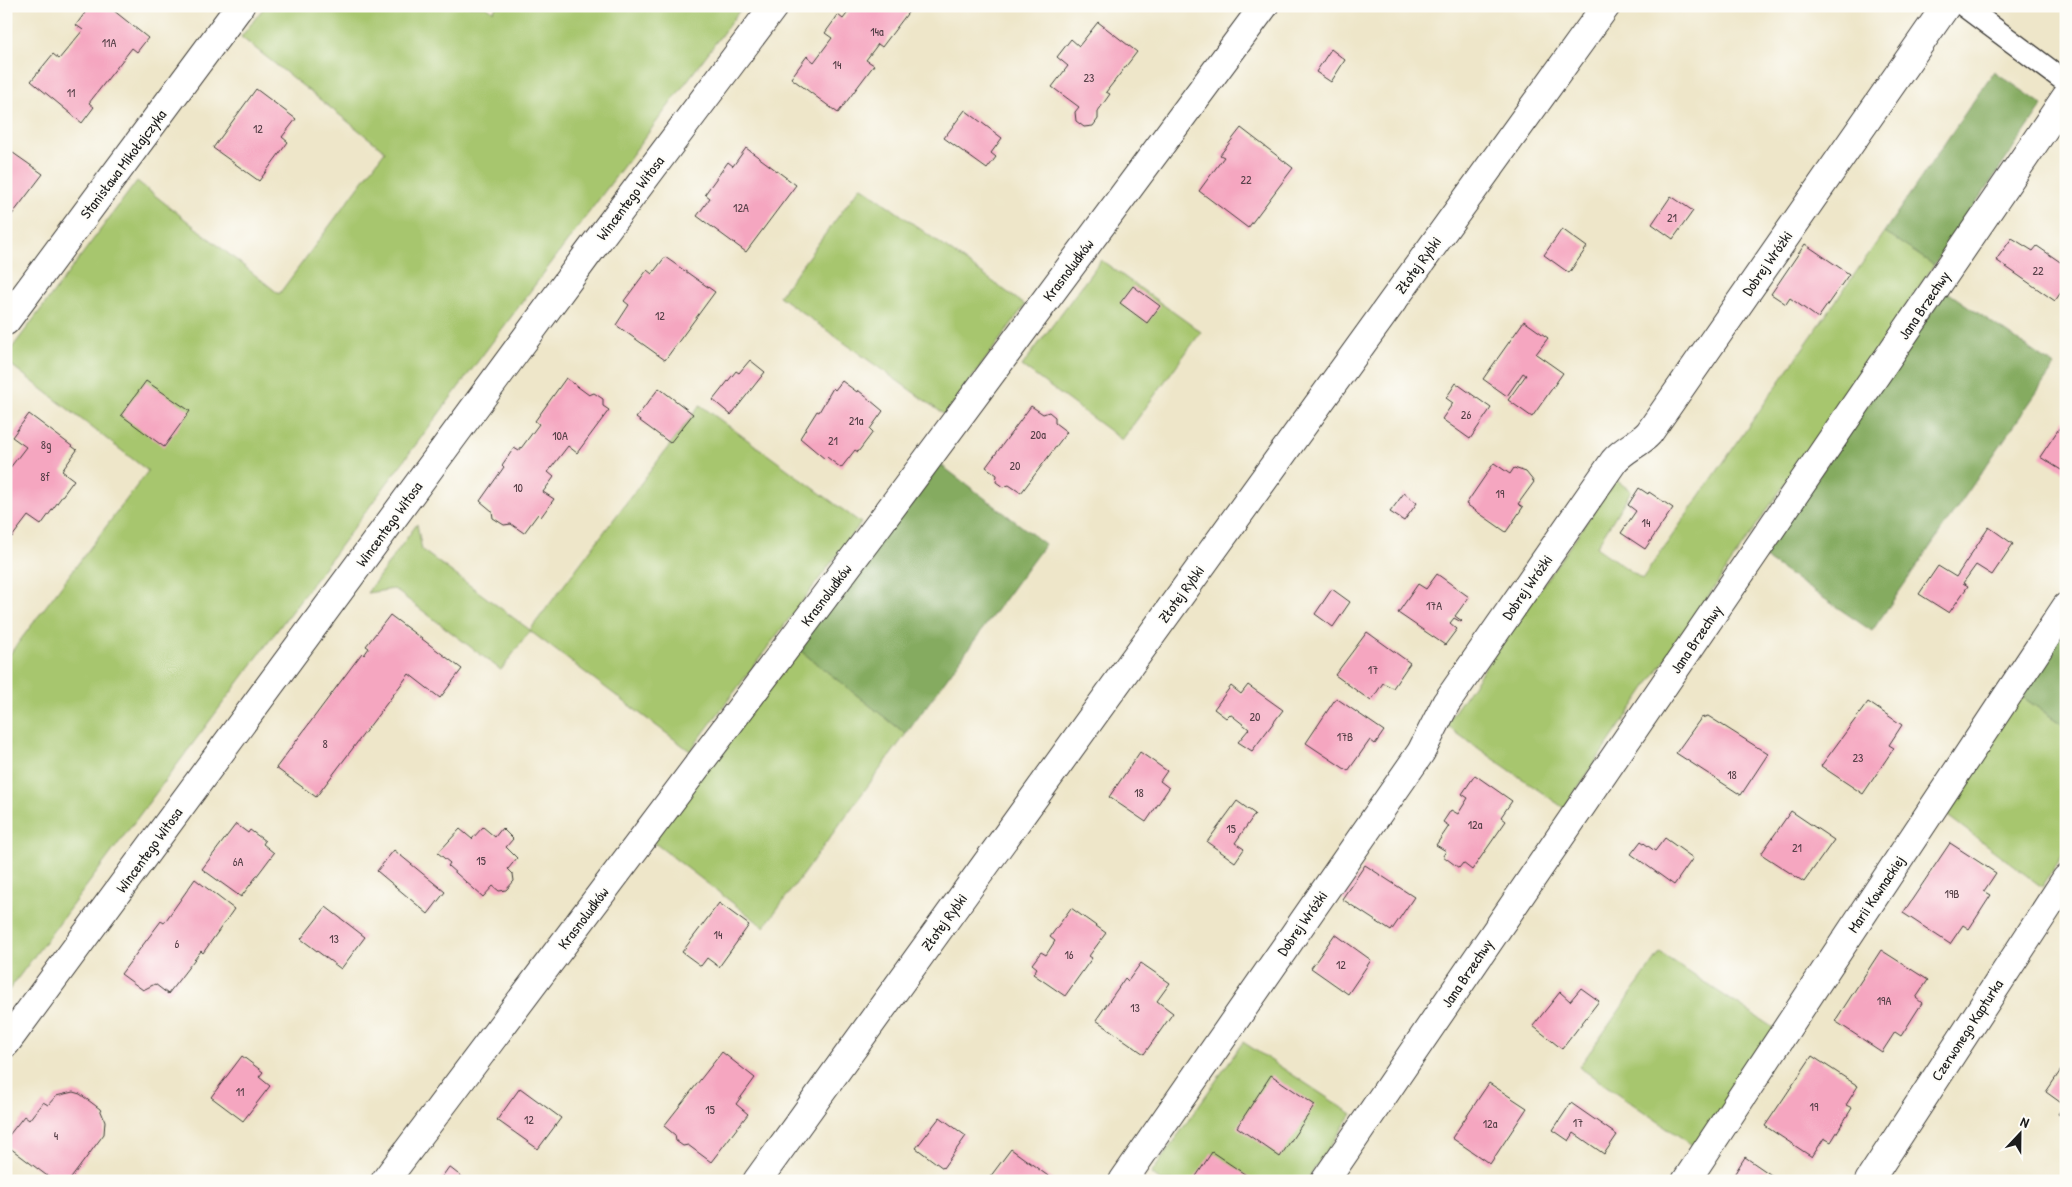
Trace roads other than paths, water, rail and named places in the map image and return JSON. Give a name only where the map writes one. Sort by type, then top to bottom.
[{"type":"street","name":"Stanisława Mikołajczyka","points":[[6,321],[240,6]]},
{"type":"street","name":"Wincentego Witosa","points":[[6,1043],[575,271],[774,6]]},
{"type":"street","name":"Krasnoludków","points":[[386,1181],[880,523],[1264,6]]},
{"type":"street","name":"Złotej Rybki","points":[[757,1181],[1606,6]]},
{"type":"street","name":"Dobrej Wróżki","points":[[1123,1181],[1421,752],[1446,703],[1541,566],[1618,457],[1649,433],[1946,6]]},
{"type":"street","name":"Jana Brzechwy","points":[[1326,1181],[2066,97]]},
{"type":"street","name":"Marii Kownackiej","points":[[1686,1181],[2066,607]]},
{"type":"street","name":"Czerwonego Kapturka","points":[[1869,1181],[2066,879]]},
{"type":"lane","points":[[1964,6],[2066,82]]}]
